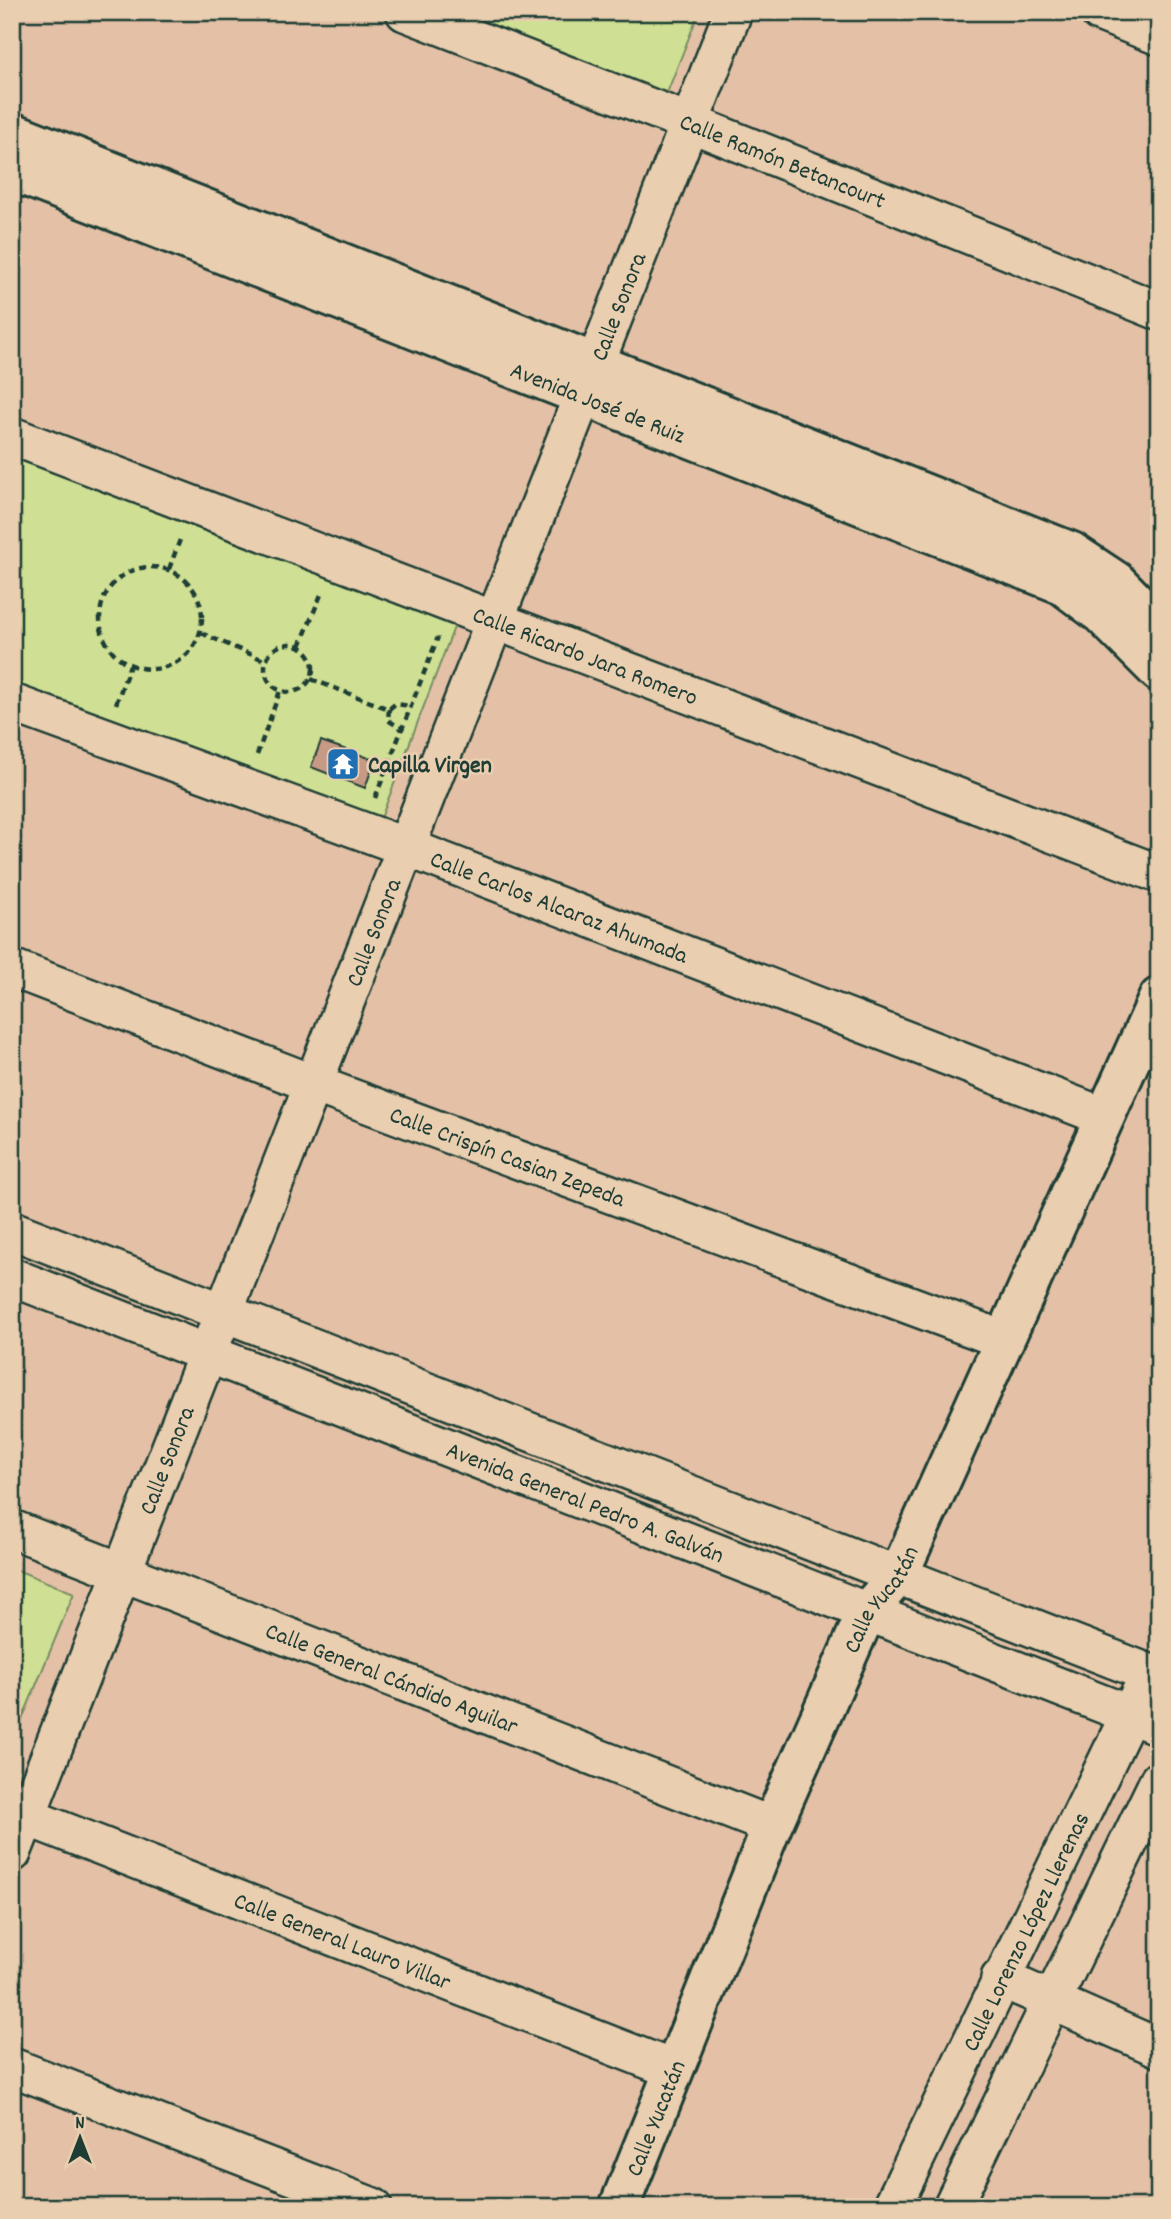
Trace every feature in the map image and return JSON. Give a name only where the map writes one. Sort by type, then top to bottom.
[{"type":"street","name":"Calle Ramón Betancourt","points":[[404,12],[690,123],[1159,312]]},
{"type":"street","name":"Calle Sonora","points":[[12,1853],[20,1814],[122,1572],[733,12]]},
{"type":"street","points":[[1099,12],[1159,36]]},
{"type":"street","name":"Avenida José de Ruiz","points":[[12,132],[1061,584],[1101,614],[1159,671]]},
{"type":"street","name":"Avenida José de Ruiz","points":[[12,171],[1072,552],[1116,581],[1159,625]]},
{"type":"street","name":"Calle Ricardo Jara Romero","points":[[12,436],[496,618],[1159,874]]},
{"type":"street","name":"Calle Carlos Alcaraz Ahumada","points":[[12,703],[406,847],[1105,1117]]},
{"type":"street","name":"Calle Crispín Casian Zepeda","points":[[12,968],[314,1084],[1004,1340]]},
{"type":"street","name":"Calle Yucatán","points":[[619,2207],[672,2069],[772,1826],[867,1611],[898,1576],[1159,997]]},
{"type":"street","name":"Avenida General Pedro A. Galván","points":[[12,1230],[898,1576],[1156,1668]]},
{"type":"street","name":"Avenida General Pedro A. Galván","points":[[12,1277],[1144,1720]]},
{"type":"street","name":"Calle General Cándido Aguilar","points":[[12,1529],[772,1826]]},
{"type":"street","name":"Calle Lorenzo López Llerenas","points":[[892,2207],[1000,1978],[1144,1720],[1156,1668]]},
{"type":"street","points":[[952,2207],[1159,1780]]},
{"type":"street","name":"Calle General Lauro Villar","points":[[20,1814],[672,2069]]},
{"type":"street","points":[[1000,1978],[1159,2048]]},
{"type":"street","points":[[12,2067],[373,2207]]},
{"type":"path","points":[[169,569],[186,526]]},
{"type":"path","points":[[152,566],[169,569],[183,577],[201,602],[201,633],[193,648],[180,661],[164,668],[147,669],[130,665],[115,655],[105,641],[99,624],[100,607],[107,590],[119,577],[134,569],[152,566]]},
{"type":"path","points":[[300,646],[326,581]]},
{"type":"path","points":[[373,803],[442,627]]},
{"type":"path","points":[[201,633],[266,661]]},
{"type":"path","points":[[292,644],[300,646],[312,657],[311,680],[296,691],[280,691],[266,676],[266,661],[276,648],[292,644]]},
{"type":"path","points":[[311,680],[389,709]]},
{"type":"path","points":[[255,760],[280,691]]},
{"type":"path","points":[[402,729],[388,720],[389,709],[395,704],[411,706]]},
{"type":"green space","points":[[446,12],[699,12],[665,98]]},
{"type":"green space","points":[[12,457],[456,622],[378,826],[12,690]]},
{"type":"green space","points":[[12,1568],[74,1593],[12,1744]]},
{"type":"building","name":"Capilla Virgen","points":[[321,741],[375,760],[365,788],[311,767]]},
{"type":"place","name":"Capilla Virgen","points":[[343,764]]}]
